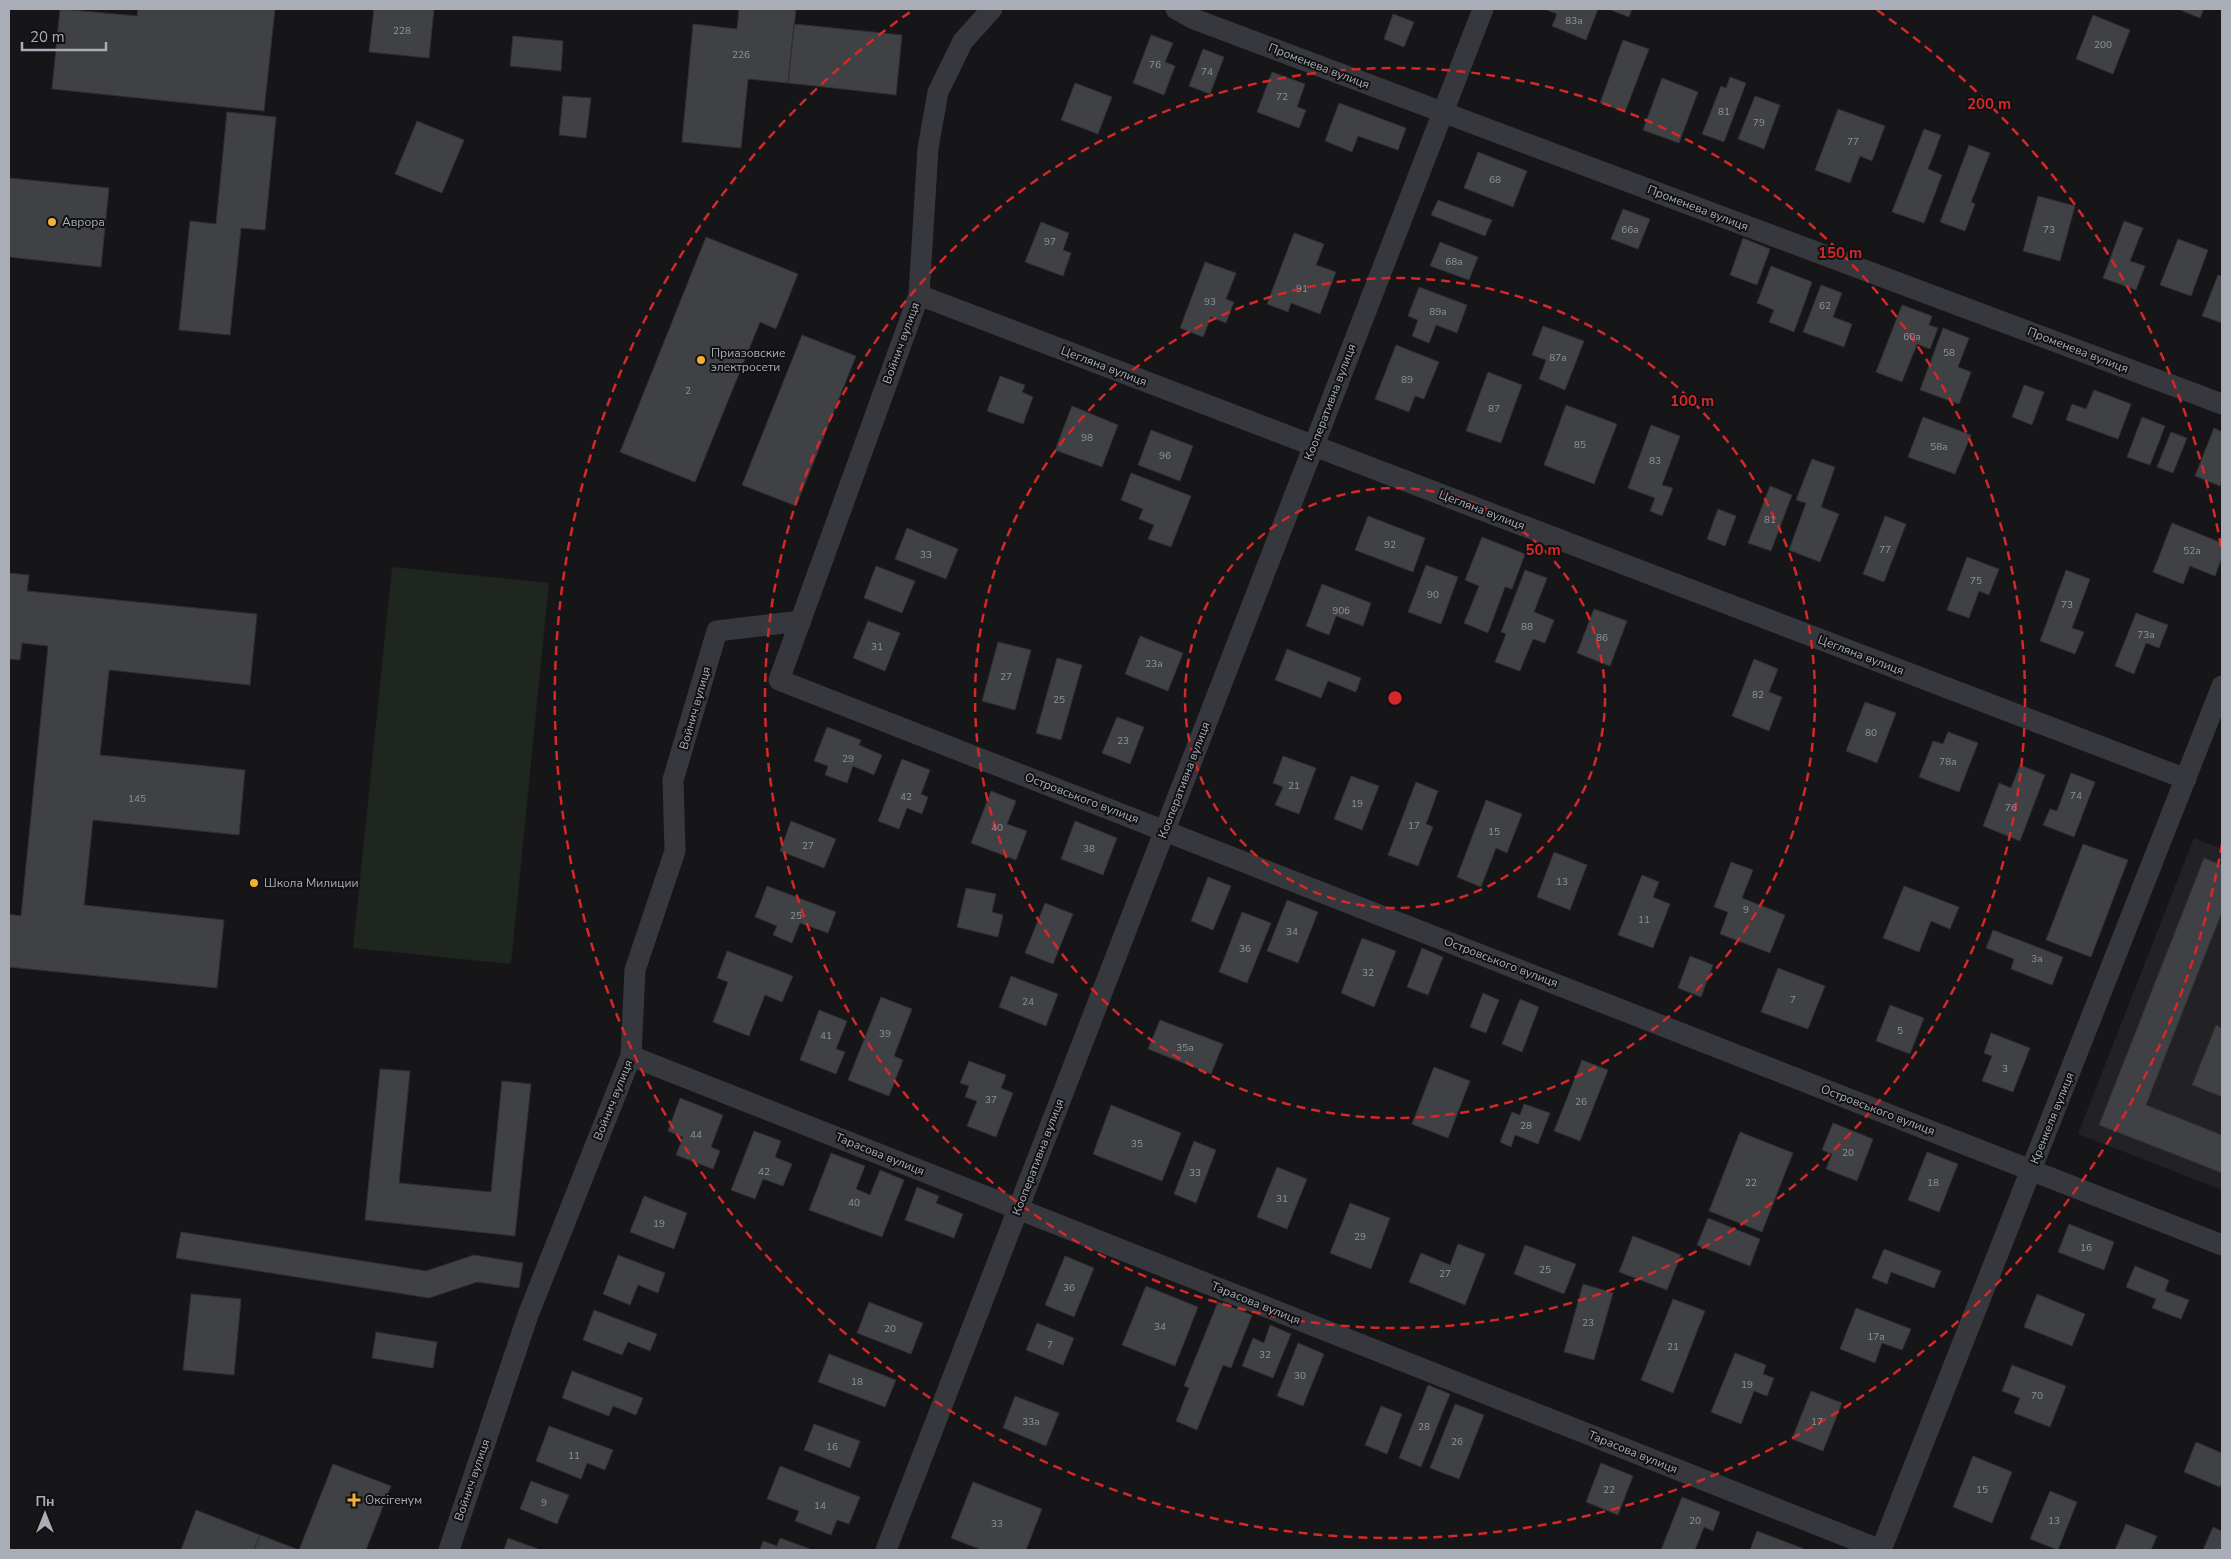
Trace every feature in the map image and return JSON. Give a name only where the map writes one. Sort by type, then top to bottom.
[{"type":"street","name":"Войнич вулиця","points":[[779,680],[919,295],[928,148],[938,92],[963,41],[992,9]]},
{"type":"street","name":"Променева вулиця","points":[[1176,9],[1194,19],[2222,404]]},
{"type":"street","name":"Кооперативна вулиця","points":[[886,1550],[1483,9]]},
{"type":"street","name":"Цегляна вулиця","points":[[919,295],[2186,779]]},
{"type":"street","name":"Войнич вулиця","points":[[449,1550],[528,1315],[631,1056],[635,970],[675,851],[673,780],[717,631],[801,621]]},
{"type":"street","name":"Островського вулиця","points":[[779,680],[2222,1245]]},
{"type":"street","name":"Кренкеля вулиця","points":[[1881,1550],[2186,779],[2216,718],[2222,686]]},
{"type":"street","name":"Тарасова вулиця","points":[[631,1056],[1881,1550]]},
{"type":"shaded area","points":[[392,567],[549,583],[511,964],[353,948]]},
{"type":"shaded area","points":[[2194,838],[2222,849],[2222,1190],[2078,1134]]},
{"type":"building","points":[[60,9],[137,16],[138,9],[275,9],[264,111],[52,89]]},
{"type":"building","points":[[374,9],[434,9],[429,58],[369,52]]},
{"type":"building","points":[[739,9],[796,9],[788,83],[748,79],[741,148],[682,142],[693,24],[737,29]]},
{"type":"building","points":[[1544,9],[1598,9],[1586,40],[1552,26],[1557,14]]},
{"type":"building","points":[[1608,9],[1632,9],[1629,17]]},
{"type":"building","points":[[2178,9],[2204,9],[2200,18]]},
{"type":"building","points":[[1393,14],[1414,22],[1404,47],[1384,39]]},
{"type":"building","points":[[2093,15],[2130,30],[2113,74],[2076,59]]},
{"type":"building","points":[[794,24],[902,35],[896,95],[788,83]]},
{"type":"building","points":[[1151,35],[1173,43],[1165,62],[1175,66],[1164,95],[1133,83]]},
{"type":"building","points":[[513,36],[563,41],[561,71],[510,66]]},
{"type":"building","points":[[1623,40],[1649,49],[1625,112],[1600,103]]},
{"type":"building","points":[[1203,49],[1224,57],[1210,94],[1189,86]]},
{"type":"building","points":[[1272,72],[1305,84],[1297,107],[1306,110],[1299,128],[1257,112]]},
{"type":"building","points":[[1730,77],[1746,83],[1724,142],[1702,134],[1721,86],[1726,88]]},
{"type":"building","points":[[1662,78],[1698,92],[1679,143],[1643,130]]},
{"type":"building","points":[[1075,83],[1112,97],[1098,134],[1061,120]]},
{"type":"building","points":[[563,96],[591,98],[586,138],[559,135]]},
{"type":"building","points":[[1755,96],[1780,105],[1764,149],[1738,139]]},
{"type":"building","points":[[1339,103],[1406,128],[1398,150],[1358,136],[1352,152],[1325,141]]},
{"type":"building","points":[[1838,109],[1885,126],[1872,161],[1860,156],[1850,183],[1815,170]]},
{"type":"building","points":[[227,112],[276,117],[265,230],[241,228],[230,335],[179,330],[190,221],[216,224]]},
{"type":"building","points":[[417,121],[464,140],[442,193],[395,174]]},
{"type":"building","points":[[1924,129],[1941,135],[1928,169],[1942,175],[1924,223],[1892,212]]},
{"type":"building","points":[[1969,145],[1990,153],[1971,202],[1975,204],[1965,231],[1940,222]]},
{"type":"building","points":[[1478,152],[1527,171],[1513,207],[1464,188]]},
{"type":"building","points":[[9,178],[109,188],[101,267],[9,257]]},
{"type":"building","points":[[2038,196],[2075,206],[2060,261],[2023,251]]},
{"type":"building","points":[[1438,200],[1492,220],[1485,236],[1431,215]]},
{"type":"building","points":[[1623,209],[1650,219],[1638,249],[1611,239]]},
{"type":"building","points":[[2124,221],[2143,228],[2130,261],[2145,266],[2136,290],[2103,278]]},
{"type":"building","points":[[1041,222],[1069,233],[1063,250],[1071,253],[1063,276],[1025,262]]},
{"type":"building","points":[[1294,233],[1324,244],[1316,265],[1336,272],[1320,314],[1291,303],[1288,312],[1267,304]]},
{"type":"building","points":[[706,237],[798,274],[776,329],[760,322],[695,482],[620,452]]},
{"type":"building","points":[[1743,238],[1770,249],[1757,285],[1730,275]]},
{"type":"building","points":[[2178,239],[2208,250],[2191,296],[2160,285]]},
{"type":"building","points":[[1440,242],[1478,257],[1469,280],[1430,266]]},
{"type":"building","points":[[1205,262],[1236,273],[1226,299],[1234,302],[1226,323],[1211,317],[1203,337],[1180,328]]},
{"type":"building","points":[[1771,266],[1812,282],[1794,332],[1769,322],[1774,310],[1757,303]]},
{"type":"building","points":[[2218,275],[2222,276],[2222,323],[2202,316]]},
{"type":"building","points":[[1821,285],[1842,293],[1833,317],[1852,324],[1844,347],[1803,332]]},
{"type":"building","points":[[1419,287],[1467,305],[1457,333],[1436,325],[1429,343],[1412,336],[1418,320],[1408,316]]},
{"type":"building","points":[[1902,305],[1932,316],[1929,325],[1938,328],[1930,349],[1917,344],[1902,382],[1876,372]]},
{"type":"building","points":[[1543,326],[1584,341],[1565,390],[1539,379],[1546,360],[1532,355]]},
{"type":"building","points":[[1943,328],[1969,338],[1958,367],[1971,372],[1959,404],[1920,390]]},
{"type":"building","points":[[802,335],[856,356],[796,506],[742,485]]},
{"type":"building","points":[[1396,345],[1439,362],[1424,399],[1415,396],[1409,412],[1375,399]]},
{"type":"building","points":[[1488,372],[1522,385],[1501,443],[1466,431]]},
{"type":"building","points":[[1000,376],[1025,385],[1022,392],[1033,397],[1023,424],[987,411]]},
{"type":"building","points":[[2024,385],[2044,392],[2032,425],[2012,417]]},
{"type":"building","points":[[2094,390],[2131,404],[2118,439],[2066,420],[2072,404],[2086,409]]},
{"type":"building","points":[[1566,405],[1617,424],[1594,484],[1544,465]]},
{"type":"building","points":[[1072,406],[1118,425],[1102,467],[1055,450]]},
{"type":"building","points":[[1923,417],[1971,435],[1955,474],[1908,457]]},
{"type":"building","points":[[2142,417],[2165,426],[2150,465],[2127,457]]},
{"type":"building","points":[[1651,425],[1680,436],[1662,485],[1673,488],[1662,516],[1650,511],[1655,498],[1628,488]]},
{"type":"building","points":[[2214,428],[2222,432],[2222,480],[2220,486],[2195,476]]},
{"type":"building","points":[[1151,430],[1193,446],[1180,481],[1138,465]]},
{"type":"building","points":[[2171,432],[2187,438],[2173,473],[2157,467]]},
{"type":"building","points":[[1812,459],[1835,467],[1821,507],[1839,514],[1820,562],[1789,550],[1806,503],[1796,500]]},
{"type":"building","points":[[1131,473],[1191,496],[1171,547],[1148,539],[1154,525],[1139,519],[1143,509],[1121,500]]},
{"type":"building","points":[[1770,486],[1792,495],[1771,551],[1748,543]]},
{"type":"building","points":[[1718,509],[1736,516],[1725,546],[1707,539]]},
{"type":"building","points":[[1368,516],[1425,538],[1413,572],[1355,550]]},
{"type":"building","points":[[1885,516],[1906,524],[1884,582],[1863,574]]},
{"type":"building","points":[[2172,523],[2222,543],[2222,557],[2215,576],[2190,566],[2183,584],[2153,572]]},
{"type":"building","points":[[907,528],[958,549],[946,579],[895,559]]},
{"type":"building","points":[[1482,537],[1525,554],[1512,589],[1505,587],[1488,633],[1464,623],[1479,586],[1465,580]]},
{"type":"building","points":[[1967,557],[1999,569],[1989,595],[1979,591],[1969,618],[1947,610]]},
{"type":"building","points":[[1426,565],[1458,577],[1441,624],[1408,612]]},
{"type":"building","points":[[876,566],[915,581],[902,613],[864,598]]},
{"type":"building","points":[[1525,570],[1547,578],[1534,612],[1554,620],[1545,643],[1533,639],[1520,671],[1495,662],[1506,634],[1501,632]]},
{"type":"building","points":[[2066,570],[2090,579],[2072,628],[2084,632],[2075,654],[2040,641]]},
{"type":"building","points":[[9,573],[29,575],[27,591],[257,614],[250,685],[109,670],[100,755],[245,770],[239,835],[93,820],[84,905],[224,920],[217,988],[9,967],[9,914],[21,916],[48,646],[22,643],[20,660],[9,659]]},
{"type":"building","points":[[1322,584],[1371,603],[1363,626],[1336,616],[1329,635],[1306,626]]},
{"type":"building","points":[[1594,609],[1627,621],[1610,666],[1577,653]]},
{"type":"building","points":[[2136,613],[2168,625],[2159,648],[2146,643],[2134,674],[2115,666]]},
{"type":"building","points":[[868,621],[900,633],[885,671],[853,658]]},
{"type":"building","points":[[1140,636],[1183,653],[1168,691],[1125,674]]},
{"type":"building","points":[[998,642],[1031,650],[1015,710],[982,701]]},
{"type":"building","points":[[1287,649],[1361,678],[1356,692],[1328,681],[1321,698],[1275,680]]},
{"type":"building","points":[[1057,658],[1082,665],[1061,740],[1036,733]]},
{"type":"building","points":[[1754,659],[1778,669],[1769,692],[1782,697],[1769,731],[1732,716]]},
{"type":"building","points":[[1865,702],[1896,713],[1877,763],[1846,751]]},
{"type":"building","points":[[1117,717],[1144,727],[1130,764],[1102,753]]},
{"type":"building","points":[[827,727],[861,740],[859,745],[882,755],[874,775],[853,766],[847,783],[825,775],[828,766],[814,761]]},
{"type":"building","points":[[1948,732],[1978,743],[1959,792],[1919,777],[1933,741],[1943,744]]},
{"type":"building","points":[[1283,756],[1316,768],[1299,814],[1275,805],[1283,787],[1273,783]]},
{"type":"building","points":[[902,759],[930,770],[921,794],[928,797],[922,814],[907,808],[899,829],[878,821]]},
{"type":"building","points":[[2020,765],[2045,775],[2020,841],[1983,826],[1999,783],[2011,788]]},
{"type":"building","points":[[2071,773],[2095,782],[2074,837],[2043,825],[2050,809],[2057,811]]},
{"type":"building","points":[[1351,776],[1379,786],[1362,830],[1334,819]]},
{"type":"building","points":[[1416,782],[1438,791],[1426,824],[1433,827],[1418,866],[1388,855]]},
{"type":"building","points":[[991,791],[1016,801],[1007,824],[1027,831],[1016,860],[971,843]]},
{"type":"building","points":[[1486,800],[1522,814],[1507,853],[1496,848],[1481,887],[1457,877]]},
{"type":"building","points":[[791,821],[836,839],[824,868],[780,851]]},
{"type":"building","points":[[1075,821],[1117,838],[1103,875],[1061,859]]},
{"type":"building","points":[[2083,844],[2128,860],[2091,957],[2046,940]]},
{"type":"building","points":[[1554,852],[1587,865],[1570,910],[1537,897]]},
{"type":"building","points":[[2204,858],[2222,865],[2222,912],[2146,1105],[2222,1135],[2222,1173],[2099,1125]]},
{"type":"building","points":[[1731,862],[1753,870],[1742,898],[1785,915],[1770,953],[1720,934],[1728,912],[1714,907]]},
{"type":"building","points":[[1642,875],[1659,882],[1653,897],[1670,904],[1653,948],[1618,935]]},
{"type":"building","points":[[1208,877],[1231,886],[1213,930],[1191,921]]},
{"type":"building","points":[[767,886],[836,912],[828,933],[800,923],[792,943],[773,935],[777,926],[755,917]]},
{"type":"building","points":[[1904,886],[1959,907],[1950,929],[1931,921],[1919,952],[1883,938]]},
{"type":"building","points":[[966,888],[996,894],[992,912],[1003,915],[998,937],[957,927]]},
{"type":"building","points":[[1287,900],[1318,912],[1298,963],[1267,951]]},
{"type":"building","points":[[1045,903],[1073,914],[1053,964],[1025,953]]},
{"type":"building","points":[[1242,912],[1271,923],[1247,983],[1219,972]]},
{"type":"building","points":[[1993,930],[2063,957],[2052,985],[2011,969],[2014,959],[1986,948]]},
{"type":"building","points":[[1362,938],[1396,951],[1374,1007],[1341,993]]},
{"type":"building","points":[[1422,948],[1443,957],[1428,995],[1407,987]]},
{"type":"building","points":[[727,951],[793,976],[782,1002],[765,995],[749,1036],[713,1022],[728,982],[717,978]]},
{"type":"building","points":[[1690,956],[1713,965],[1701,997],[1678,988]]},
{"type":"building","points":[[1778,968],[1825,986],[1808,1029],[1761,1012]]},
{"type":"building","points":[[1011,976],[1058,994],[1046,1026],[999,1007]]},
{"type":"building","points":[[1483,993],[1499,1000],[1486,1033],[1470,1027]]},
{"type":"building","points":[[881,997],[912,1009],[894,1056],[903,1060],[889,1096],[848,1080]]},
{"type":"building","points":[[1520,999],[1539,1007],[1522,1052],[1502,1044]]},
{"type":"building","points":[[1890,1005],[1924,1018],[1910,1054],[1876,1041]]},
{"type":"building","points":[[819,1010],[847,1021],[836,1049],[845,1052],[836,1074],[800,1060]]},
{"type":"building","points":[[1160,1020],[1223,1044],[1211,1074],[1148,1049]]},
{"type":"building","points":[[2216,1025],[2222,1028],[2222,1097],[2192,1085]]},
{"type":"building","points":[[1991,1033],[2030,1048],[2013,1092],[1982,1081],[1992,1056],[1984,1053]]},
{"type":"building","points":[[1582,1060],[1608,1070],[1580,1141],[1554,1131]]},
{"type":"building","points":[[969,1061],[1006,1075],[1001,1088],[1013,1093],[996,1137],[967,1126],[977,1101],[965,1097],[969,1086],[960,1083]]},
{"type":"building","points":[[1434,1067],[1470,1081],[1448,1138],[1412,1124]]},
{"type":"building","points":[[380,1069],[410,1071],[399,1183],[491,1192],[502,1081],[531,1084],[515,1236],[365,1220]]},
{"type":"building","points":[[680,1098],[723,1115],[711,1147],[720,1151],[713,1169],[676,1155],[683,1137],[668,1131]]},
{"type":"building","points":[[1524,1104],[1550,1113],[1538,1144],[1515,1135],[1511,1147],[1500,1142],[1512,1112],[1520,1115]]},
{"type":"building","points":[[1111,1105],[1181,1133],[1162,1181],[1093,1154]]},
{"type":"building","points":[[1833,1123],[1873,1139],[1857,1181],[1826,1169],[1832,1154],[1822,1150]]},
{"type":"building","points":[[754,1131],[781,1141],[775,1157],[792,1164],[783,1186],[763,1179],[755,1199],[731,1190]]},
{"type":"building","points":[[1740,1132],[1793,1153],[1762,1232],[1709,1211]]},
{"type":"building","points":[[1194,1141],[1216,1150],[1196,1203],[1174,1194]]},
{"type":"building","points":[[1927,1152],[1958,1164],[1939,1212],[1908,1200]]},
{"type":"building","points":[[831,1153],[865,1166],[856,1189],[870,1195],[880,1170],[904,1180],[882,1237],[809,1210]]},
{"type":"building","points":[[1277,1167],[1307,1179],[1287,1229],[1257,1217]]},
{"type":"building","points":[[917,1187],[939,1196],[936,1203],[963,1214],[954,1238],[905,1220]]},
{"type":"building","points":[[644,1196],[687,1213],[674,1249],[630,1232]]},
{"type":"building","points":[[1350,1203],[1390,1218],[1371,1269],[1330,1253]]},
{"type":"building","points":[[1708,1218],[1760,1239],[1750,1266],[1697,1245]]},
{"type":"building","points":[[2069,1224],[2114,1242],[2104,1270],[2058,1252]]},
{"type":"building","points":[[181,1232],[426,1271],[474,1255],[523,1263],[519,1288],[477,1282],[429,1298],[176,1258]]},
{"type":"building","points":[[1633,1236],[1681,1255],[1667,1290],[1619,1272]]},
{"type":"building","points":[[1458,1244],[1485,1254],[1465,1305],[1409,1282],[1421,1253],[1450,1265]]},
{"type":"building","points":[[1525,1245],[1576,1264],[1564,1294],[1514,1274]]},
{"type":"building","points":[[1884,1249],[1941,1271],[1934,1288],[1891,1272],[1887,1284],[1872,1278]]},
{"type":"building","points":[[618,1255],[665,1273],[658,1293],[638,1285],[630,1305],[603,1294]]},
{"type":"building","points":[[1065,1256],[1094,1268],[1074,1317],[1045,1305]]},
{"type":"building","points":[[2135,1266],[2169,1280],[2165,1291],[2189,1300],[2181,1319],[2152,1308],[2156,1299],[2126,1287]]},
{"type":"building","points":[[1583,1284],[1613,1293],[1594,1360],[1564,1352]]},
{"type":"building","points":[[1146,1286],[1198,1307],[1175,1366],[1122,1345]]},
{"type":"building","points":[[191,1294],[241,1299],[234,1375],[183,1370]]},
{"type":"building","points":[[2037,1294],[2085,1314],[2072,1346],[2024,1327]]},
{"type":"building","points":[[1673,1299],[1705,1311],[1673,1393],[1641,1380]]},
{"type":"building","points":[[869,1302],[923,1323],[911,1354],[857,1333]]},
{"type":"building","points":[[1218,1302],[1252,1315],[1231,1368],[1223,1365],[1197,1430],[1176,1421],[1189,1388],[1184,1386]]},
{"type":"building","points":[[1856,1308],[1911,1329],[1902,1350],[1882,1343],[1875,1363],[1840,1349]]},
{"type":"building","points":[[594,1310],[657,1334],[650,1351],[628,1342],[622,1355],[583,1340]]},
{"type":"building","points":[[1037,1323],[1074,1338],[1063,1365],[1026,1350]]},
{"type":"building","points":[[1270,1325],[1291,1334],[1273,1378],[1242,1366],[1253,1338],[1264,1343]]},
{"type":"building","points":[[376,1332],[437,1342],[433,1368],[372,1358]]},
{"type":"building","points":[[1298,1343],[1324,1354],[1303,1406],[1277,1396]]},
{"type":"building","points":[[1735,1353],[1766,1365],[1763,1374],[1774,1378],[1767,1396],[1754,1391],[1741,1424],[1711,1412]]},
{"type":"building","points":[[829,1354],[896,1380],[885,1407],[818,1382]]},
{"type":"building","points":[[2012,1365],[2066,1386],[2050,1427],[2014,1413],[2020,1398],[2002,1391]]},
{"type":"building","points":[[572,1371],[643,1398],[636,1415],[613,1406],[609,1416],[562,1398]]},
{"type":"building","points":[[1428,1385],[1450,1394],[1421,1467],[1399,1458]]},
{"type":"building","points":[[1811,1391],[1842,1403],[1823,1451],[1792,1439]]},
{"type":"building","points":[[1015,1396],[1059,1413],[1046,1446],[1003,1428]]},
{"type":"building","points":[[1455,1404],[1484,1415],[1459,1479],[1430,1468]]},
{"type":"building","points":[[1381,1406],[1402,1414],[1387,1454],[1365,1445]]},
{"type":"building","points":[[814,1424],[860,1441],[850,1468],[804,1450]]},
{"type":"building","points":[[549,1426],[613,1450],[605,1470],[587,1463],[581,1479],[536,1461]]},
{"type":"building","points":[[2196,1442],[2222,1453],[2222,1482],[2220,1487],[2184,1472]]},
{"type":"building","points":[[1973,1456],[2012,1472],[1992,1523],[1953,1507]]},
{"type":"building","points":[[1601,1463],[1633,1476],[1618,1515],[1586,1502]]},
{"type":"building","points":[[333,1464],[391,1486],[366,1550],[299,1550]]},
{"type":"building","points":[[780,1466],[860,1497],[849,1524],[837,1520],[831,1535],[795,1521],[799,1511],[767,1499]]},
{"type":"building","points":[[531,1481],[569,1495],[557,1524],[520,1509]]},
{"type":"building","points":[[973,1482],[1042,1509],[1026,1550],[982,1550],[951,1538]]},
{"type":"building","points":[[2050,1491],[2077,1502],[2058,1550],[2030,1539]]},
{"type":"building","points":[[1682,1497],[1720,1512],[1713,1531],[1704,1527],[1695,1550],[1661,1550]]},
{"type":"building","points":[[196,1510],[260,1535],[254,1550],[181,1550]]},
{"type":"building","points":[[2126,1524],[2157,1536],[2151,1550],[2115,1550]]},
{"type":"building","points":[[2213,1527],[2222,1531],[2222,1550],[2203,1550]]},
{"type":"building","points":[[1757,1531],[1807,1550],[1750,1550]]},
{"type":"building","points":[[260,1535],[299,1550],[254,1550]]},
{"type":"building","points":[[508,1538],[541,1550],[504,1550]]},
{"type":"building","points":[[780,1538],[813,1550],[760,1550],[763,1541],[777,1546]]},
{"type":"place","name":"Аврора","points":[[52,222]]},
{"type":"place","name":"Приазовские электросети","points":[[701,360]]},
{"type":"place","name":"Школа Милиции","points":[[254,883]]},
{"type":"place","name":"Оксігенум","points":[[354,1500]]}]
